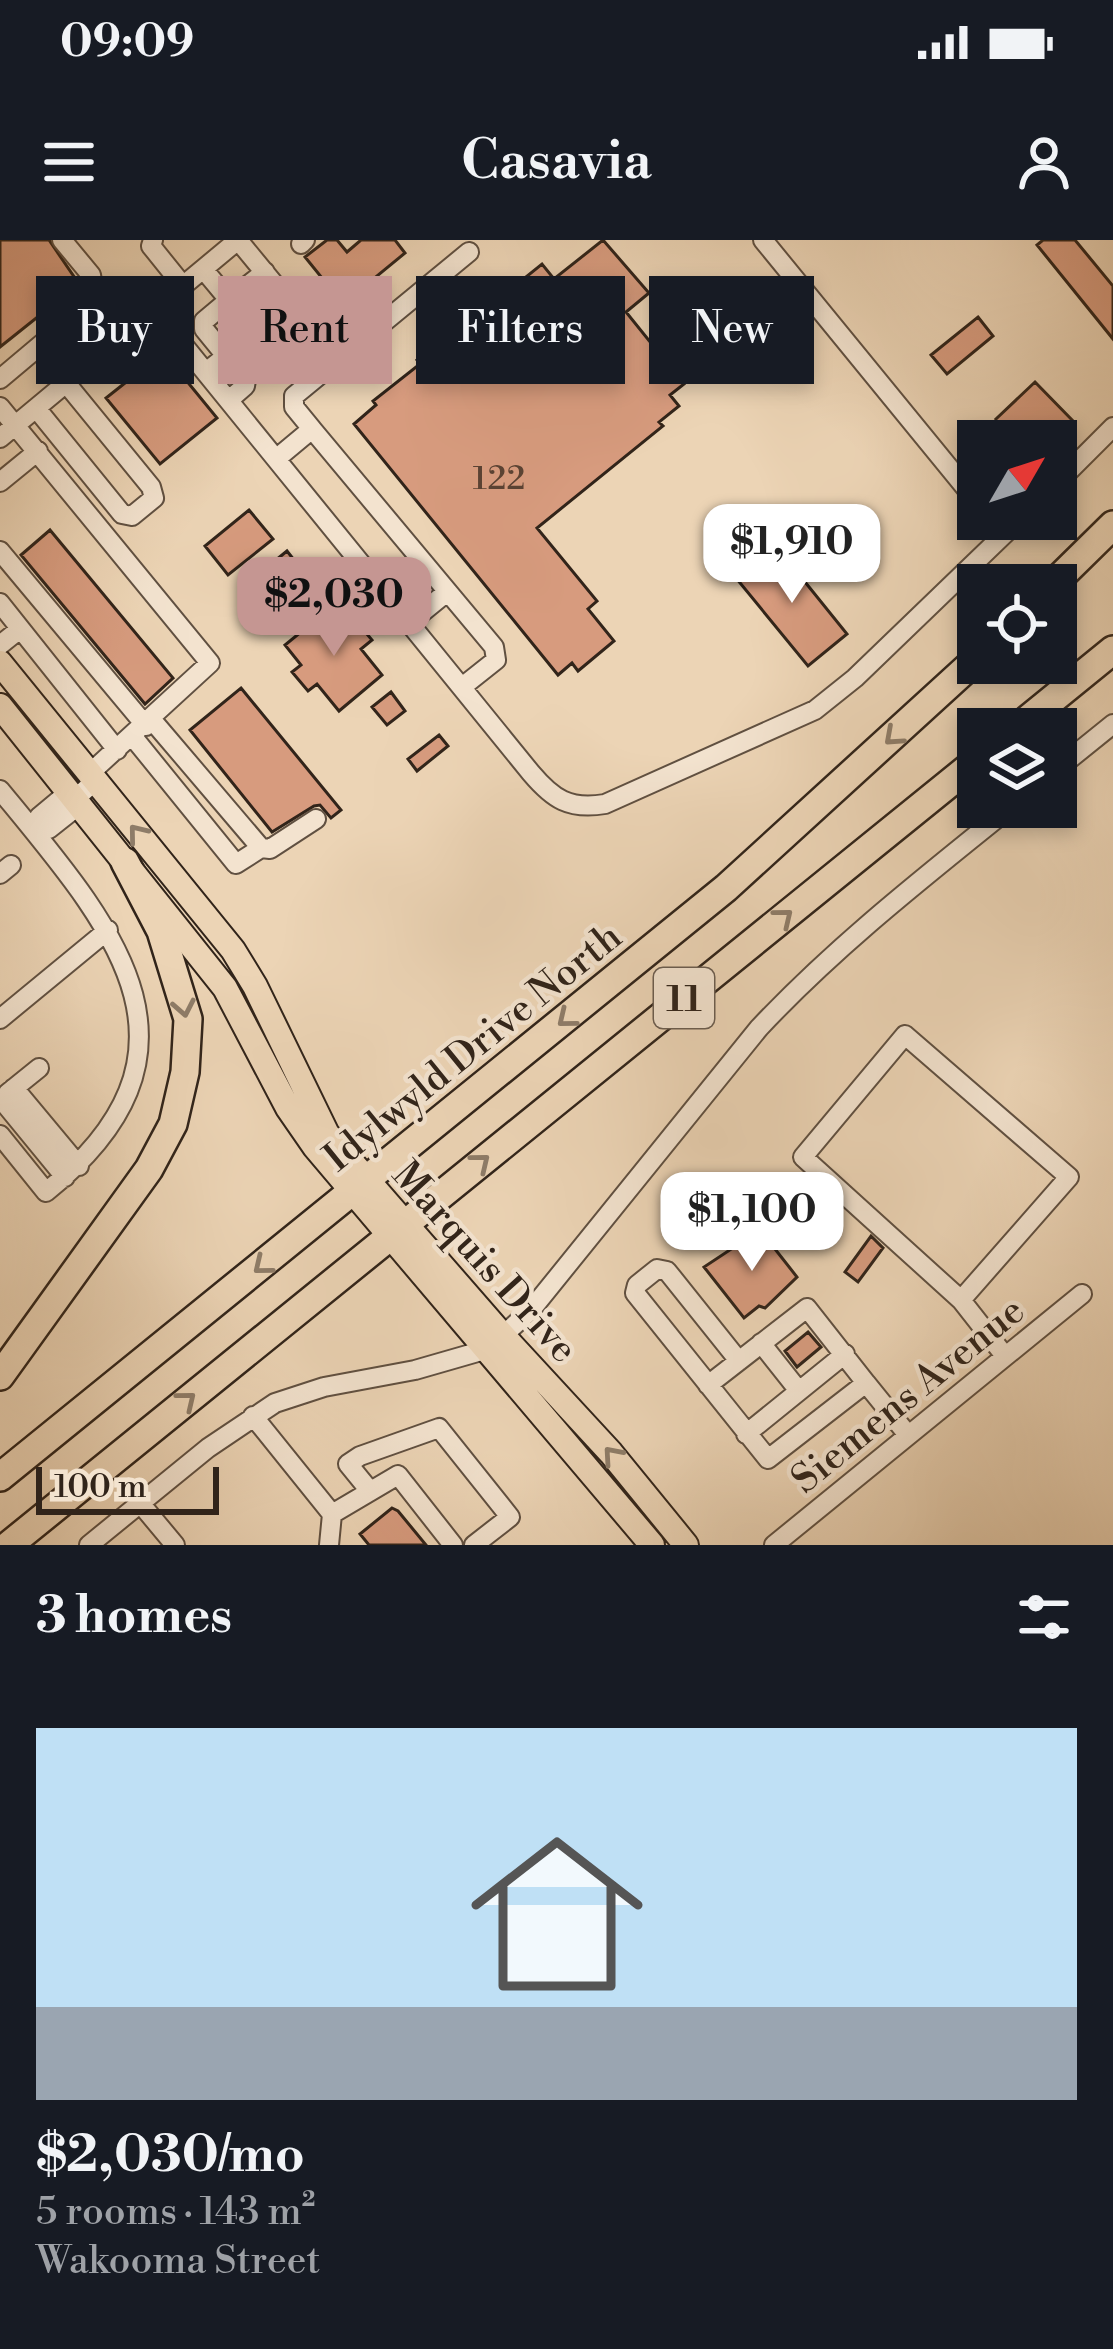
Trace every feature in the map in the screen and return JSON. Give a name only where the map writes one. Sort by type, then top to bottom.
[{"type":"highway","points":[[1073,564],[1113,525]]},
{"type":"highway","points":[[1042,708],[1113,650]]},
{"type":"highway","name":"Idylwyld Drive North","points":[[0,1478],[726,888],[957,677]]},
{"type":"highway","name":"11","points":[[9,1545],[957,777]]},
{"type":"highway","points":[[0,1376],[149,1169],[173,1124],[185,1072],[188,1019],[160,931],[125,862]]},
{"type":"main road","name":"Marquis Drive","points":[[0,663],[232,950],[255,986],[316,1117],[360,1186]]},
{"type":"main road","name":"Marquis Drive","points":[[0,706],[225,988],[288,1108],[495,1343],[652,1545]]},
{"type":"main road","name":"Marquis Drive","points":[[495,1343],[611,1453],[686,1545]]},
{"type":"street","points":[[62,240],[91,276]]},
{"type":"street","points":[[153,240],[152,246],[176,276]]},
{"type":"street","points":[[194,278],[238,240],[268,276]]},
{"type":"street","points":[[764,240],[957,477]]},
{"type":"street","points":[[462,688],[496,660],[494,647],[294,407],[294,396],[470,252]]},
{"type":"street","points":[[204,269],[218,286]]},
{"type":"street","points":[[260,276],[265,272]]},
{"type":"street","points":[[218,310],[204,321],[204,329],[218,346]]},
{"type":"street","points":[[0,379],[36,349]]},
{"type":"street","points":[[194,357],[462,688],[558,801],[574,807],[605,804],[815,710],[856,678],[985,540]]},
{"type":"street","points":[[206,372],[218,362]]},
{"type":"street","points":[[8,431],[65,384]]},
{"type":"street","points":[[36,408],[122,514],[132,516],[154,498],[151,487],[67,384]]},
{"type":"street","points":[[229,400],[245,384]]},
{"type":"street","points":[[0,406],[8,431],[38,451],[211,663],[157,709],[75,799],[63,797],[39,818],[34,832]]},
{"type":"street","points":[[1077,463],[1113,427]]},
{"type":"street","points":[[276,458],[312,429]]},
{"type":"street","points":[[0,482],[38,451]]},
{"type":"street","points":[[0,551],[236,864],[261,848]]},
{"type":"street","points":[[409,623],[447,592]]},
{"type":"street","points":[[0,603],[20,629],[261,848],[270,849],[316,819]]},
{"type":"street","points":[[0,645],[20,629]]},
{"type":"street","points":[[1077,753],[1113,724]]},
{"type":"street","points":[[0,790],[108,930],[127,969],[139,1016],[137,1056],[127,1096],[100,1143],[66,1176],[46,1192],[0,1136]]},
{"type":"street","points":[[89,1545],[253,1416],[300,1394],[415,1370],[495,1343],[531,1310],[759,1028],[796,989],[850,937],[985,828]]},
{"type":"street","points":[[0,1018],[108,930]]},
{"type":"street","points":[[962,1300],[1070,1177],[905,1034],[803,1157],[962,1300],[1005,1356]]},
{"type":"street","points":[[39,1068],[5,1097],[66,1176]]},
{"type":"street","points":[[0,1125],[66,1176]]},
{"type":"street","points":[[739,1361],[667,1271],[657,1269],[637,1285],[635,1293],[765,1456],[771,1458],[866,1383]]},
{"type":"street","name":"Siemens Avenue","points":[[773,1545],[1082,1294]]},
{"type":"street","points":[[708,1385],[807,1308],[908,1436]]},
{"type":"street","points":[[761,1342],[799,1390]]},
{"type":"street","points":[[746,1434],[845,1354]]},
{"type":"street","points":[[253,1416],[332,1514],[329,1545]]},
{"type":"street","points":[[370,1492],[348,1464],[439,1428],[510,1516],[474,1545]]},
{"type":"street","points":[[332,1514],[398,1475],[453,1545]]},
{"type":"street","points":[[140,1503],[175,1545]]},
{"type":"building","points":[[0,240],[49,240],[74,276],[36,276],[36,318],[0,347]]},
{"type":"building","points":[[327,240],[337,240],[347,252],[361,240],[395,240],[405,253],[377,276],[320,276],[305,257]]},
{"type":"building","points":[[603,240],[649,293],[626,312],[649,341],[649,384],[684,384],[670,395],[679,406],[659,422],[663,426],[537,528],[597,601],[588,609],[614,641],[578,671],[572,663],[558,675],[354,424],[376,405],[373,401],[416,367],[416,384],[625,384],[625,276],[558,276]]},
{"type":"building","points":[[1043,240],[1075,240],[1113,286],[1113,339],[1037,245]]},
{"type":"building","points":[[542,264],[552,276],[527,276]]},
{"type":"building","points":[[978,317],[993,336],[947,374],[931,355]]},
{"type":"building","points":[[1035,382],[1072,420],[997,420]]},
{"type":"building","points":[[124,384],[189,384],[217,418],[160,464],[106,398]]},
{"type":"building","points":[[249,510],[273,539],[228,575],[205,546]]},
{"type":"building","points":[[50,530],[173,678],[145,704],[21,555]]},
{"type":"building","points":[[776,546],[847,634],[808,666],[736,578]]},
{"type":"building","points":[[287,551],[298,565],[265,592],[254,578]]},
{"type":"building","points":[[329,609],[346,630],[356,621],[372,640],[361,649],[382,675],[339,711],[317,684],[308,691],[292,672],[301,665],[285,645]]},
{"type":"building","points":[[241,688],[341,810],[331,818],[320,805],[314,806],[272,832],[190,730]]},
{"type":"building","points":[[391,692],[405,711],[387,725],[372,707]]},
{"type":"building","points":[[439,735],[448,746],[417,771],[408,759]]},
{"type":"building","points":[[760,1230],[797,1277],[765,1308],[759,1306],[744,1318],[704,1267]]},
{"type":"building","points":[[871,1236],[883,1248],[858,1282],[845,1272]]},
{"type":"building","points":[[808,1332],[821,1347],[797,1367],[785,1351]]},
{"type":"building","points":[[392,1508],[426,1545],[369,1545],[360,1534]]}]
